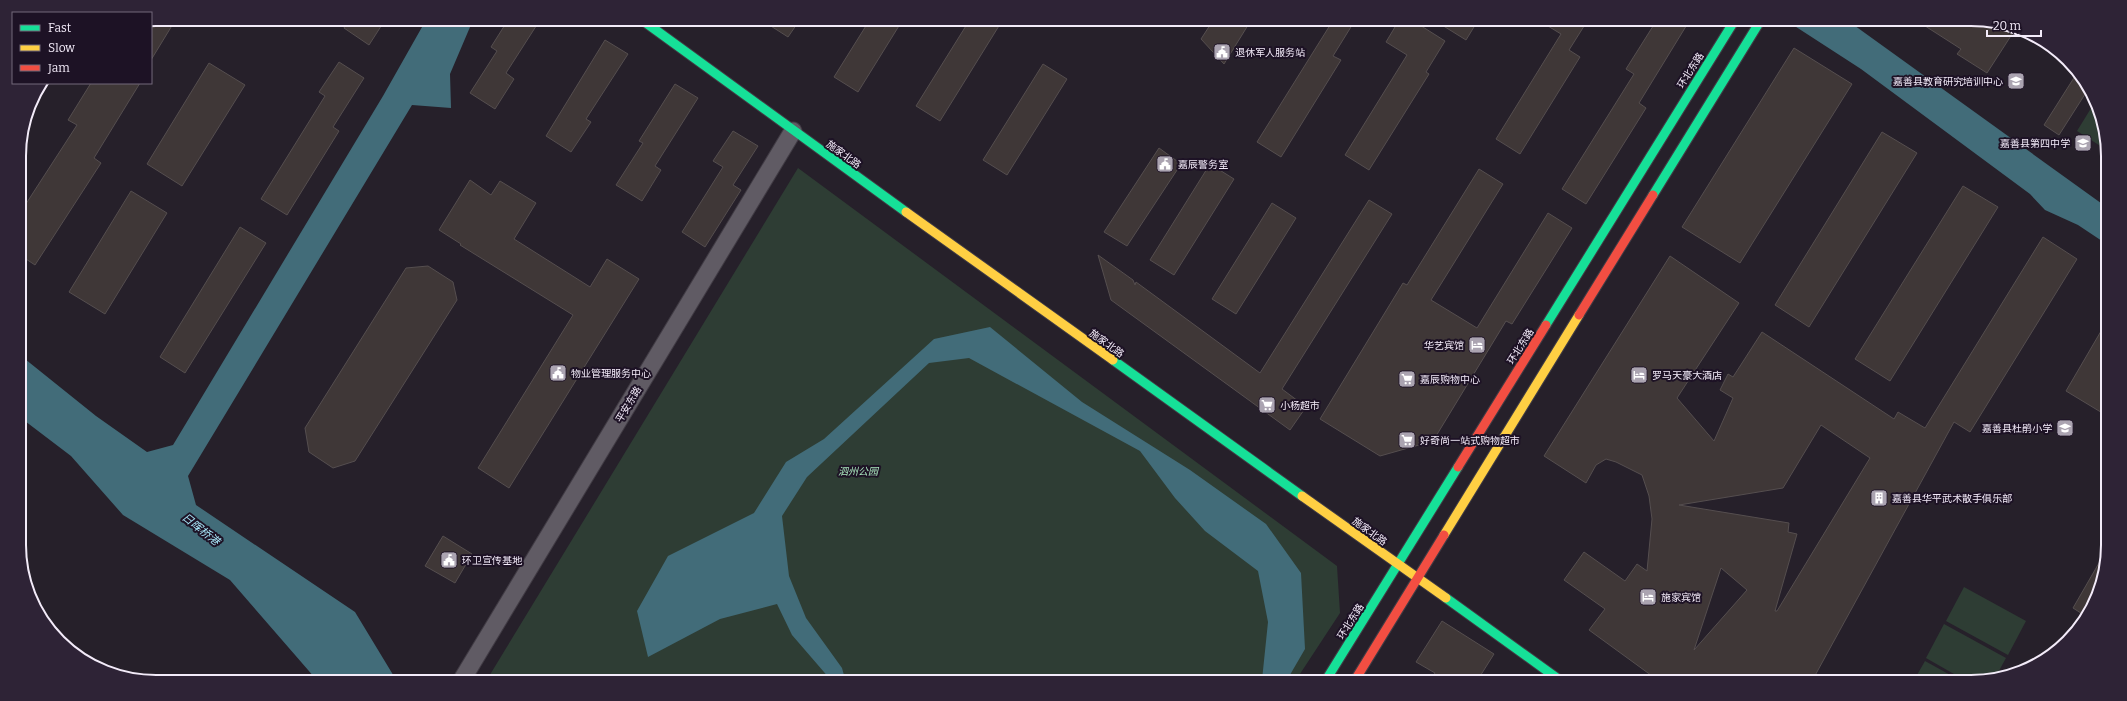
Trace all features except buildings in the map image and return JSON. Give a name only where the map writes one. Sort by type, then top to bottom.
[{"type":"street","name":"施家北路","points":[[650,26],[792,131],[1553,675]]},
{"type":"street","name":"环北东路","points":[[1329,675],[1730,26]]},
{"type":"street","points":[[1358,675],[1757,26]]},
{"type":"street","name":"平安东路","points":[[465,675],[792,131]]},
{"type":"green space","points":[[2092,107],[2099,130],[2100,146],[2077,131]]},
{"type":"green space","name":"泗州公园","points":[[798,168],[1337,566],[1340,613],[1299,675],[490,675]]},
{"type":"green space","points":[[1964,587],[2026,621],[2008,655],[1946,621]]},
{"type":"green space","points":[[1944,624],[2006,658],[1998,673],[1980,675],[1956,675],[1926,658]]},
{"type":"green space","points":[[1925,661],[1950,675],[1917,675]]},
{"type":"water","name":"日晖桥港","points":[[423,26],[470,26],[450,74],[451,108],[412,105],[188,476],[196,505],[355,612],[393,675],[312,675],[230,580],[123,515],[71,456],[26,422],[26,360],[96,416],[147,452],[173,445],[383,96]]},
{"type":"water","points":[[1795,26],[1855,26],[2101,203],[2101,240],[2078,225],[2045,210],[2030,194],[1861,69]]},
{"type":"water","points":[[990,327],[1082,402],[1190,470],[1266,524],[1301,573],[1305,649],[1290,675],[1263,675],[1268,622],[1258,571],[1205,531],[1175,498],[1140,451],[969,358],[929,363],[807,477],[782,516],[789,576],[806,618],[842,668],[844,675],[827,675],[792,635],[777,604],[720,619],[648,657],[637,611],[668,556],[754,513],[786,462],[824,439],[934,339]]},
{"type":"traffic: fast","points":[[650,26],[906,212]]},
{"type":"traffic: fast","points":[[1546,325],[1731,26]]},
{"type":"traffic: fast","points":[[1653,195],[1757,26]]},
{"type":"traffic: fast","points":[[1113,360],[1302,496]]},
{"type":"traffic: fast","points":[[1329,675],[1458,467]]},
{"type":"traffic: fast","points":[[1446,598],[1553,675]]},
{"type":"traffic: slow","points":[[906,212],[1113,360]]},
{"type":"traffic: slow","points":[[1444,535],[1579,315]]},
{"type":"traffic: slow","points":[[1302,496],[1446,598]]},
{"type":"traffic: jam","points":[[1579,315],[1653,195]]},
{"type":"traffic: jam","points":[[1458,467],[1546,325]]},
{"type":"traffic: jam","points":[[1358,675],[1444,535]]},
{"type":"place","name":"退休军人服务站","points":[[1222,52]]},
{"type":"place","name":"嘉善县教育研究培训中心","points":[[2016,81]]},
{"type":"place","name":"嘉善县第四中学","points":[[2083,143]]},
{"type":"place","name":"嘉辰警务室","points":[[1165,164]]},
{"type":"place","name":"华艺宾馆","points":[[1477,345]]},
{"type":"place","name":"物业管理服务中心","points":[[558,373]]},
{"type":"place","name":"罗马天豪大酒店","points":[[1639,375]]},
{"type":"place","name":"嘉辰购物中心","points":[[1407,379]]},
{"type":"place","name":"小杨超市","points":[[1267,405]]},
{"type":"place","name":"嘉善县杜鹃小学","points":[[2065,428]]},
{"type":"place","name":"好奇尚一站式购物超市","points":[[1407,440]]},
{"type":"place","name":"嘉善县华平武术散手俱乐部","points":[[1879,498]]},
{"type":"place","name":"环卫宣传基地","points":[[449,560]]},
{"type":"place","name":"施家宾馆","points":[[1648,597]]}]
